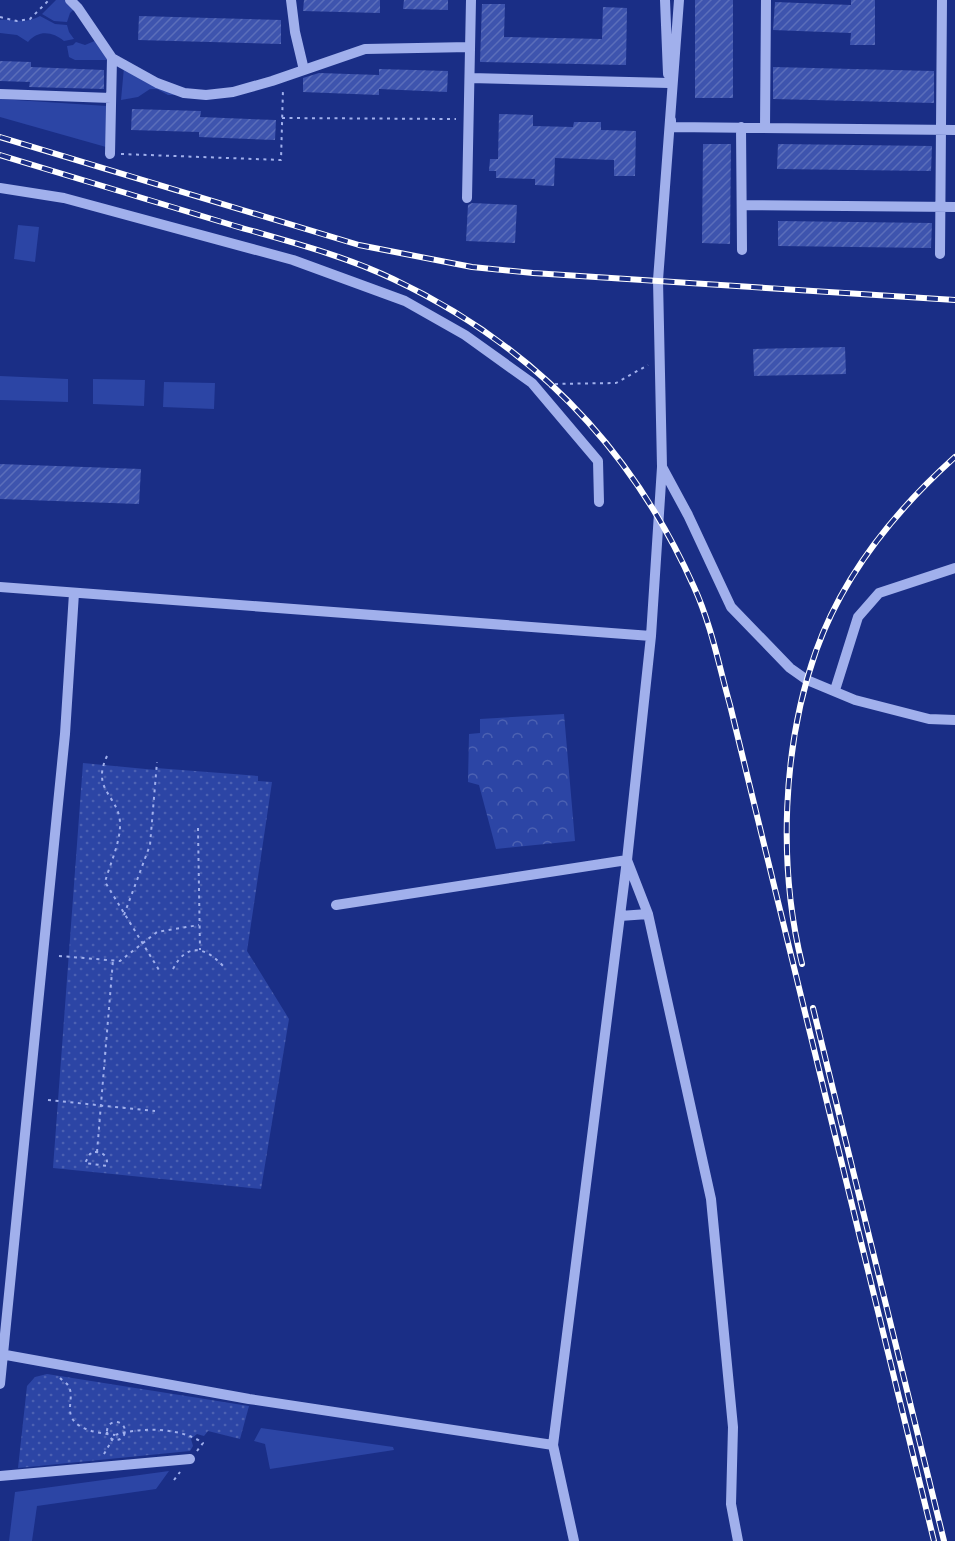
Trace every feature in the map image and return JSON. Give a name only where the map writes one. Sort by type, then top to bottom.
[{"type":"street","points":[[70,0],[112,58],[157,83],[184,93],[206,95],[233,92],[365,49],[471,47]]},
{"type":"street","points":[[291,0],[295,32],[304,70]]},
{"type":"street","points":[[467,198],[471,0]]},
{"type":"street","points":[[665,0],[671,127]]},
{"type":"street","points":[[574,1541],[553,1445],[627,860],[651,636],[662,467],[658,280],[679,0]]},
{"type":"street","points":[[765,128],[766,0]]},
{"type":"street","points":[[940,254],[942,0]]},
{"type":"street","points":[[110,154],[112,58]]},
{"type":"street","points":[[470,78],[669,83]]},
{"type":"street","points":[[0,94],[111,98]]},
{"type":"street","points":[[671,127],[955,130]]},
{"type":"street","points":[[741,127],[742,250]]},
{"type":"street","points":[[0,188],[64,198],[293,260],[405,301],[465,335],[532,383],[598,461],[599,502]]},
{"type":"street","points":[[742,205],[955,207]]},
{"type":"street","points":[[662,467],[688,515],[731,607],[790,668],[807,680],[855,700],[929,719],[955,720]]},
{"type":"street","points":[[835,690],[858,617],[879,592],[955,568]]},
{"type":"street","points":[[0,587],[651,636]]},
{"type":"street","points":[[0,1384],[1,1354],[63,746],[75,593]]},
{"type":"street","points":[[336,905],[627,860]]},
{"type":"street","points":[[627,860],[648,914],[711,1199],[733,1427],[730,1504],[738,1541]]},
{"type":"street","points":[[620,916],[648,914]]},
{"type":"street","points":[[1,1354],[249,1399],[553,1445]]},
{"type":"street","points":[[0,1476],[190,1459]]},
{"type":"path","points":[[0,17],[17,21],[30,19],[49,0]]},
{"type":"path","points":[[110,154],[280,160],[283,77]]},
{"type":"path","points":[[282,118],[469,119]]},
{"type":"path","points":[[545,399],[552,384],[616,382],[648,366],[649,356]]},
{"type":"path","points":[[107,756],[102,777],[104,788],[120,822],[105,882],[159,970]]},
{"type":"path","points":[[124,915],[150,845],[157,762]]},
{"type":"path","points":[[198,828],[200,950]]},
{"type":"path","points":[[59,956],[120,961],[157,932],[199,925]]},
{"type":"path","points":[[173,969],[182,955],[190,950],[200,950],[210,954],[223,966]]},
{"type":"path","points":[[98,1152],[113,960]]},
{"type":"path","points":[[48,1100],[155,1111]]},
{"type":"path","points":[[98,1152],[105,1155],[107,1166],[86,1162],[90,1154],[98,1152]]},
{"type":"path","points":[[50,1363],[68,1385],[72,1396],[69,1409],[72,1420],[82,1427],[115,1435],[125,1432],[158,1430],[195,1437],[202,1443],[174,1480]]},
{"type":"path","points":[[114,1422],[123,1425],[125,1432],[120,1440],[112,1440],[107,1434],[107,1428],[114,1422]]},
{"type":"path","points":[[96,1467],[115,1435]]},
{"type":"green space","points":[[56,0],[66,0],[75,8],[70,13],[67,22],[54,21],[42,14]]},
{"type":"green space","points":[[40,16],[55,24],[67,25],[74,39],[64,41],[46,33],[37,35],[28,42],[17,35],[0,33],[0,20],[25,21]]},
{"type":"green space","points":[[97,40],[108,60],[75,60],[69,57],[67,46],[76,42],[85,45]]},
{"type":"green space","points":[[124,67],[181,95],[168,95],[157,89],[150,89],[138,97],[121,100]]},
{"type":"green space","points":[[0,99],[107,106],[106,147],[0,117]]},
{"type":"green space","points":[[18,225],[39,227],[35,262],[14,259]]},
{"type":"green space","points":[[0,376],[68,379],[68,402],[0,400]]},
{"type":"green space","points":[[93,379],[145,380],[144,406],[93,404]]},
{"type":"green space","points":[[164,382],[215,383],[214,409],[163,407]]},
{"type":"green space","points":[[564,714],[575,841],[496,849],[479,785],[468,782],[469,734],[480,733],[480,719]]},
{"type":"green space","points":[[83,763],[258,776],[258,781],[272,782],[247,951],[289,1019],[261,1189],[53,1168]]},
{"type":"green space","points":[[47,1374],[249,1406],[240,1439],[208,1431],[204,1436],[197,1434],[191,1439],[193,1446],[190,1451],[18,1468],[27,1386],[35,1377]]},
{"type":"green space","points":[[261,1428],[393,1447],[394,1450],[270,1469],[265,1444],[254,1441]]},
{"type":"green space","points":[[169,1471],[156,1489],[37,1506],[32,1541],[9,1541],[15,1492]]},
{"type":"building","points":[[304,0],[380,0],[380,13],[303,11]]},
{"type":"building","points":[[404,0],[448,0],[448,10],[403,9]]},
{"type":"building","points":[[695,0],[733,0],[733,98],[695,98]]},
{"type":"building","points":[[851,0],[875,0],[875,45],[850,45],[851,33],[773,30],[775,2],[851,5]]},
{"type":"building","points":[[482,4],[505,4],[504,37],[602,39],[603,7],[627,8],[626,65],[480,62]]},
{"type":"building","points":[[139,16],[281,20],[281,44],[138,40]]},
{"type":"building","points":[[0,61],[31,62],[31,67],[104,70],[104,89],[29,87],[30,82],[0,81]]},
{"type":"building","points":[[773,67],[934,71],[934,103],[773,99]]},
{"type":"building","points":[[379,69],[448,71],[447,92],[379,89],[379,95],[303,92],[303,78],[319,73],[379,75]]},
{"type":"building","points":[[132,109],[201,111],[200,117],[276,120],[275,140],[199,137],[199,132],[131,130]]},
{"type":"building","points":[[499,114],[533,115],[533,126],[573,127],[574,122],[601,122],[601,130],[636,131],[635,176],[614,176],[614,160],[555,158],[554,186],[535,185],[535,179],[496,178],[496,171],[489,171],[490,159],[498,159]]},
{"type":"building","points":[[703,144],[731,144],[730,244],[702,243]]},
{"type":"building","points":[[778,144],[932,146],[931,171],[777,169]]},
{"type":"building","points":[[472,203],[517,205],[515,243],[466,241],[468,205]]},
{"type":"building","points":[[778,221],[932,223],[931,248],[778,246]]},
{"type":"building","points":[[845,347],[846,374],[754,376],[753,349]]},
{"type":"building","points":[[0,464],[141,469],[139,504],[0,499]]},
{"type":"railway","points":[[0,137],[359,245],[472,267],[533,273],[955,300]]},
{"type":"railway","points":[[0,155],[315,249],[374,270],[443,305],[490,335],[533,368],[572,405],[608,446],[640,489],[669,537],[694,587],[714,645],[934,1541]]},
{"type":"railway","points":[[802,964],[789,887],[787,807],[796,727],[816,651],[827,623],[856,570],[912,499],[955,457]]},
{"type":"railway","points":[[813,1008],[944,1541]]}]
